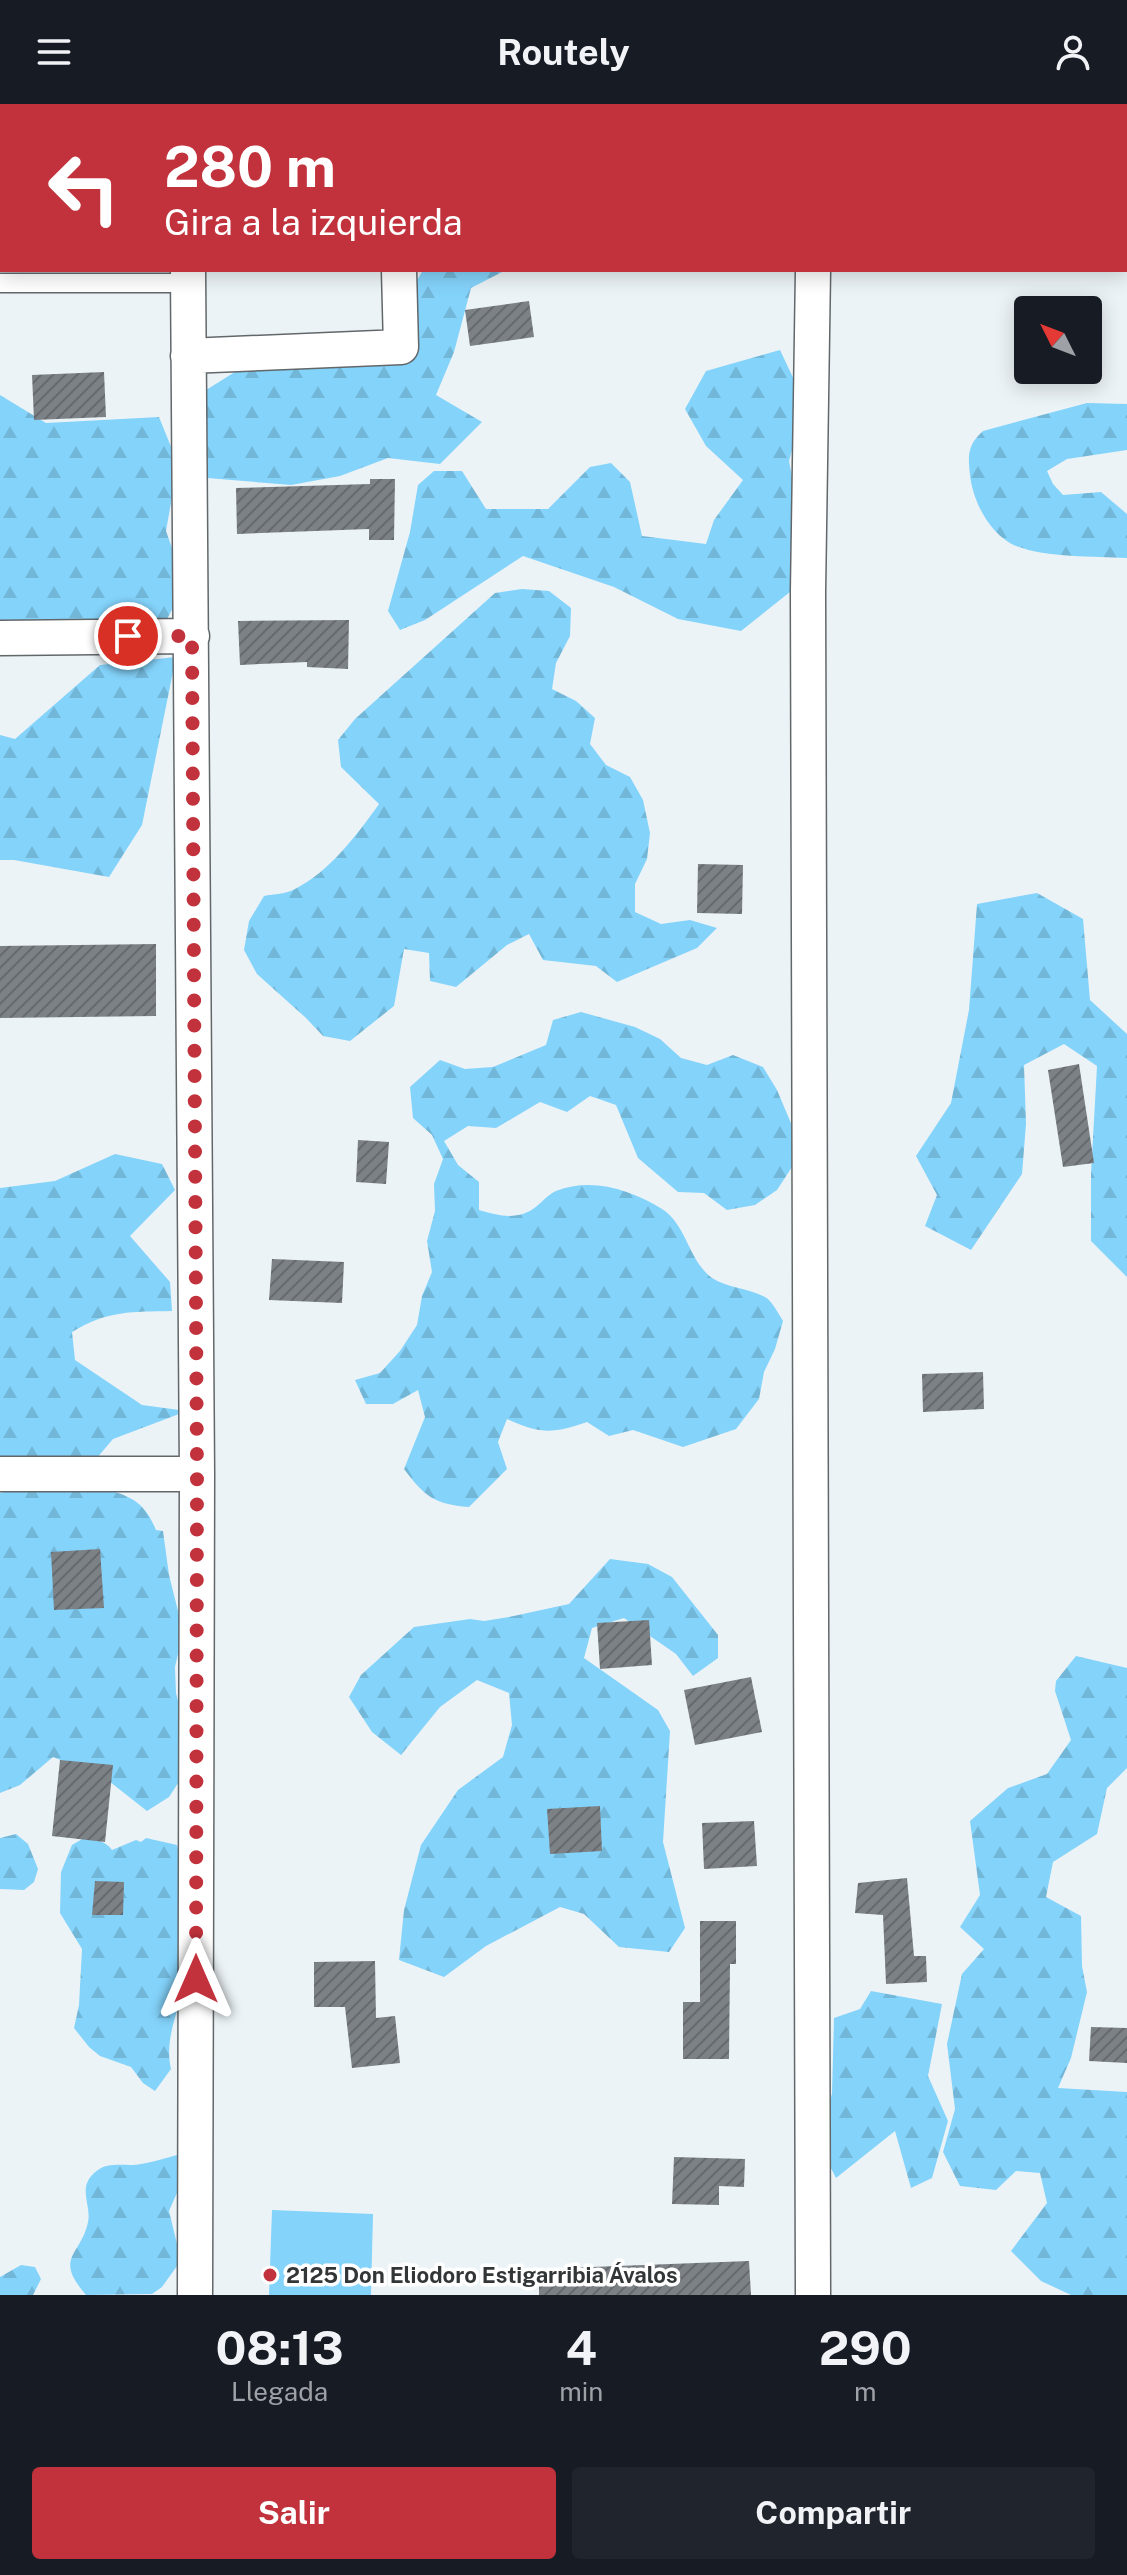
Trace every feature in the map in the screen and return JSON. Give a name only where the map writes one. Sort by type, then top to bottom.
[{"type":"street","points":[[188,356],[401,347],[399,272]]},
{"type":"street","points":[[813,272],[808,592],[813,2295]]},
{"type":"street","points":[[188,276],[197,1474],[195,2295]]},
{"type":"street","points":[[0,638],[192,636]]},
{"type":"street","points":[[0,1474],[197,1474]]},
{"type":"lane","points":[[0,283],[188,276]]},
{"type":"green space","points":[[422,272],[502,272],[471,288],[454,352],[436,395],[482,422],[440,464],[388,458],[340,476],[291,485],[207,478],[195,397],[238,370],[348,354],[418,335],[412,289]]},
{"type":"green space","points":[[780,350],[805,403],[789,461],[808,561],[800,584],[741,631],[678,619],[614,587],[523,556],[425,620],[400,630],[388,611],[410,532],[418,485],[434,471],[462,471],[486,509],[548,509],[590,467],[611,463],[630,482],[642,536],[706,544],[714,520],[743,480],[706,446],[685,409],[706,371]]},
{"type":"green space","points":[[0,395],[46,423],[159,417],[178,464],[166,531],[185,585],[156,640],[0,630]]},
{"type":"green space","points":[[1087,403],[1127,404],[1127,450],[1067,459],[1047,471],[1063,495],[1101,492],[1127,514],[1127,558],[1056,555],[1016,546],[991,526],[979,506],[972,485],[970,451],[983,431]]},
{"type":"green space","points":[[522,589],[549,591],[571,608],[570,636],[556,663],[552,689],[576,701],[595,718],[590,744],[606,765],[630,777],[643,800],[650,833],[647,859],[635,884],[635,912],[661,924],[690,920],[717,928],[697,948],[617,982],[596,966],[543,960],[529,934],[507,945],[456,987],[430,981],[429,953],[404,949],[394,1006],[350,1041],[323,1036],[257,974],[244,950],[249,921],[264,896],[295,889],[331,863],[379,804],[341,767],[338,740],[355,719],[495,593]]},
{"type":"green space","points":[[176,657],[142,825],[109,877],[0,860],[0,735],[15,739],[100,665]]},
{"type":"green space","points":[[1037,893],[1083,919],[1090,1000],[1127,1034],[1127,1277],[1091,1241],[1097,1066],[1064,1044],[1024,1065],[1026,1124],[1022,1174],[971,1250],[925,1226],[937,1195],[916,1156],[951,1103],[969,1010],[977,904]]},
{"type":"green space","points":[[581,1012],[635,1027],[660,1039],[681,1058],[707,1065],[733,1055],[763,1067],[777,1090],[798,1140],[792,1167],[777,1190],[755,1205],[727,1210],[704,1193],[678,1192],[638,1158],[616,1105],[590,1096],[567,1112],[540,1102],[496,1128],[468,1126],[444,1141],[458,1165],[479,1182],[479,1210],[501,1215],[523,1214],[553,1192],[583,1185],[624,1191],[650,1202],[670,1216],[704,1271],[712,1278],[765,1297],[783,1321],[764,1372],[759,1399],[736,1429],[683,1447],[633,1430],[609,1436],[587,1422],[547,1431],[507,1419],[498,1442],[507,1469],[469,1507],[447,1504],[425,1493],[404,1469],[425,1417],[418,1390],[393,1404],[366,1404],[355,1380],[380,1373],[400,1351],[417,1325],[422,1296],[432,1272],[427,1241],[435,1211],[434,1184],[443,1159],[432,1135],[413,1118],[410,1087],[440,1060],[465,1069],[493,1067],[546,1045],[553,1020]]},
{"type":"green space","points":[[115,1154],[162,1164],[175,1190],[130,1236],[170,1282],[172,1311],[120,1314],[85,1325],[72,1332],[75,1360],[142,1405],[187,1411],[113,1439],[96,1459],[0,1472],[0,1188],[55,1181]]},
{"type":"green space","points":[[101,1488],[135,1501],[147,1512],[156,1530],[163,1531],[179,1615],[181,1641],[175,1667],[176,1693],[190,1748],[184,1774],[169,1797],[147,1811],[105,1778],[53,1757],[20,1785],[0,1793],[0,1493],[17,1489]]},
{"type":"green space","points":[[610,1559],[648,1564],[672,1577],[718,1635],[718,1658],[693,1676],[676,1654],[624,1618],[592,1628],[584,1658],[658,1710],[670,1731],[663,1842],[685,1928],[669,1952],[619,1947],[584,1914],[560,1907],[486,1946],[444,1977],[399,1960],[404,1910],[421,1845],[458,1790],[503,1757],[512,1725],[509,1693],[477,1680],[440,1707],[401,1755],[372,1732],[349,1697],[361,1675],[414,1627],[470,1619],[484,1621],[569,1604]]},
{"type":"green space","points":[[1076,1656],[1127,1668],[1127,1768],[1107,1788],[1097,1834],[1053,1862],[1046,1897],[1081,1916],[1082,1966],[1087,1992],[1071,2058],[1058,2088],[1127,2092],[1127,2295],[1071,2295],[1041,2281],[1011,2251],[1047,2203],[1040,2173],[1016,2171],[996,2190],[960,2186],[943,2152],[955,2109],[947,2044],[962,1974],[984,1949],[960,1927],[980,1895],[970,1821],[1008,1788],[1047,1774],[1071,1740],[1055,1691],[1056,1681]]},
{"type":"green space","points":[[16,1834],[28,1844],[38,1869],[34,1882],[24,1890],[0,1889],[0,1838]]},
{"type":"green space","points":[[84,1838],[103,1843],[112,1850],[146,1838],[177,1845],[189,1906],[191,1953],[172,2031],[171,2069],[155,2091],[143,2083],[131,2067],[100,2056],[74,2028],[79,2005],[82,1949],[60,1913],[61,1872],[72,1845]]},
{"type":"green space","points":[[871,1991],[942,2004],[928,2076],[948,2121],[932,2178],[911,2188],[895,2131],[836,2178],[820,2147],[832,2093],[834,2018],[860,2009]]},
{"type":"green space","points":[[177,2155],[183,2158],[180,2186],[169,2211],[179,2252],[177,2266],[162,2287],[152,2294],[86,2295],[76,2282],[70,2264],[88,2222],[87,2182],[98,2170],[108,2166],[141,2164]]},
{"type":"green space","points":[[272,2210],[373,2214],[371,2295],[269,2295]]},
{"type":"green space","points":[[21,2265],[35,2267],[41,2279],[33,2295],[0,2295],[0,2277]]},
{"type":"building","points":[[529,301],[534,337],[470,346],[465,310]]},
{"type":"building","points":[[104,372],[106,417],[34,420],[32,375]]},
{"type":"building","points":[[370,479],[395,479],[394,540],[369,540],[369,529],[237,534],[236,488],[370,484]]},
{"type":"building","points":[[349,620],[348,669],[307,667],[307,662],[240,665],[238,621]]},
{"type":"building","points":[[698,864],[743,865],[742,914],[697,913]]},
{"type":"building","points":[[156,944],[156,1016],[0,1018],[0,946]]},
{"type":"building","points":[[1079,1064],[1094,1163],[1063,1167],[1048,1070]]},
{"type":"building","points":[[358,1140],[389,1142],[386,1184],[356,1182]]},
{"type":"building","points":[[272,1259],[344,1262],[342,1303],[269,1300]]},
{"type":"building","points":[[983,1372],[984,1409],[923,1412],[922,1374]]},
{"type":"building","points":[[100,1549],[104,1608],[54,1610],[51,1552]]},
{"type":"building","points":[[649,1620],[652,1665],[600,1669],[597,1623]]},
{"type":"building","points":[[751,1677],[762,1732],[695,1745],[684,1690]]},
{"type":"building","points":[[60,1760],[113,1765],[105,1842],[52,1836]]},
{"type":"building","points":[[600,1806],[602,1851],[550,1854],[547,1809]]},
{"type":"building","points":[[754,1821],[757,1866],[704,1869],[702,1823]]},
{"type":"building","points":[[907,1878],[914,1956],[926,1956],[927,1982],[886,1984],[883,1915],[855,1913],[858,1883]]},
{"type":"building","points":[[95,1881],[124,1882],[123,1915],[92,1915]]},
{"type":"building","points":[[700,1921],[736,1921],[736,1964],[730,1964],[729,2059],[683,2059],[683,2002],[700,2002]]},
{"type":"building","points":[[375,1961],[376,2018],[395,2016],[400,2063],[352,2068],[345,2007],[314,2007],[314,1962]]},
{"type":"building","points":[[1091,2027],[1127,2028],[1127,2063],[1089,2061]]},
{"type":"building","points":[[674,2157],[745,2159],[744,2187],[719,2186],[719,2205],[672,2204]]},
{"type":"building","points":[[749,2261],[751,2295],[539,2295],[539,2269]]},
{"type":"place","name":"2125 Don Eliodoro Estigarribia Ávalos","points":[[270,2275]]},
{"type":"route","points":[[128,636],[192,636],[197,1474],[196,1979]]}]
